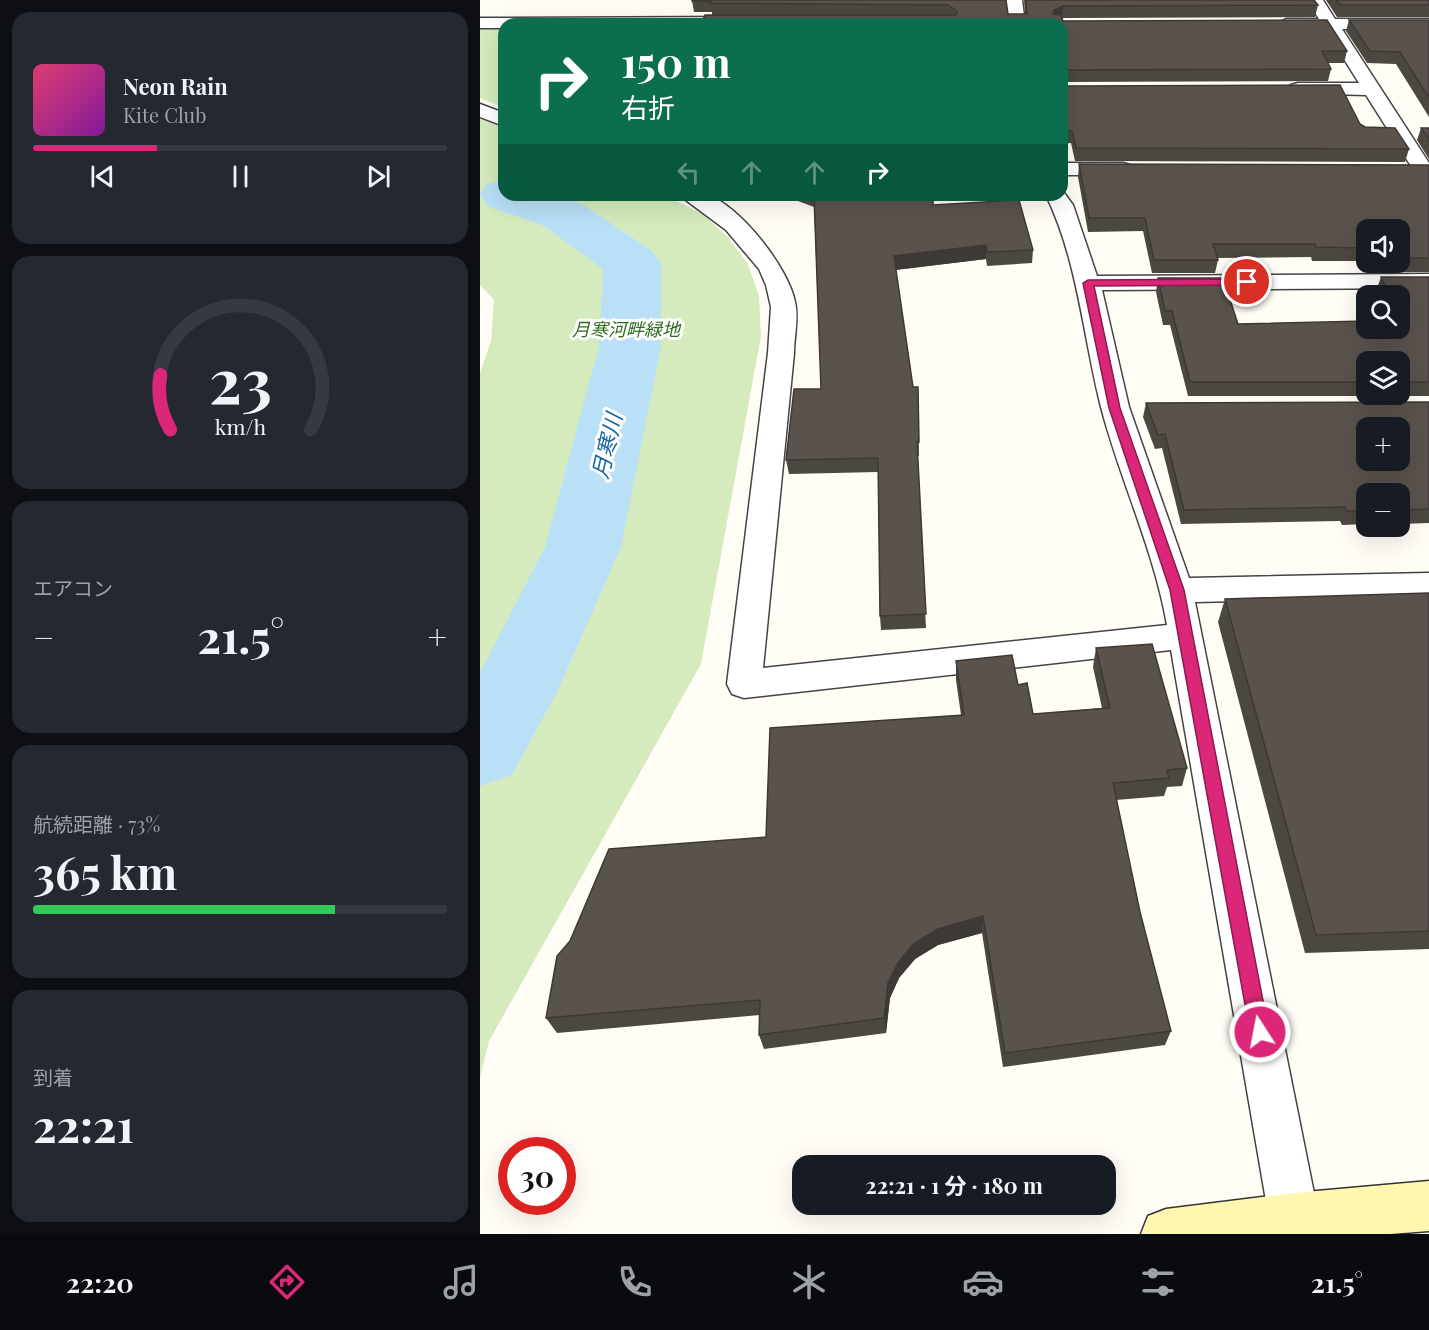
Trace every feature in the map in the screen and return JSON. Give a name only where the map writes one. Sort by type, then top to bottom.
[{"type":"street","points":[[1014,0],[1016,18]]},
{"type":"street","points":[[1315,0],[1426,170]]},
{"type":"street","points":[[481,23],[492,8]]},
{"type":"street","points":[[481,23],[498,22]]},
{"type":"street","points":[[1271,24],[1429,24]]},
{"type":"street","points":[[1276,89],[1371,89]]},
{"type":"street","points":[[480,110],[498,118]]},
{"type":"street","points":[[1068,169],[1143,169]]},
{"type":"street","points":[[1399,170],[1426,170]]},
{"type":"street","points":[[699,201],[741,230],[768,264],[783,301],[781,353],[744,684],[1185,636]]},
{"type":"street","points":[[1060,201],[1126,407],[1177,590],[1294,1218]]},
{"type":"street","points":[[1088,283],[1429,282]]},
{"type":"street","points":[[1177,590],[1429,585]]},
{"type":"street","points":[[1166,1234],[1294,1218],[1429,1206]]},
{"type":"green space","points":[[480,28],[498,28],[498,106],[480,98]]},
{"type":"green space","name":"月寒河畔緑地","points":[[480,118],[498,126],[498,201],[677,201],[702,214],[727,236],[748,264],[759,296],[761,336],[701,664],[489,1041],[480,1078],[480,373],[491,341],[494,300],[480,285]]},
{"type":"building","points":[[1006,0],[1008,14],[1027,14],[1026,0],[1314,0],[1318,5],[1063,6],[1054,10],[1053,14],[1061,15],[1062,18],[704,18],[705,15],[956,15],[957,11],[948,5],[692,1]]},
{"type":"building","points":[[1336,0],[1429,0],[1429,5],[1340,5]]},
{"type":"building","points":[[1327,20],[1347,51],[1322,51],[1331,69],[1068,70],[1068,21]]},
{"type":"building","points":[[1349,20],[1429,20],[1429,98],[1400,52],[1370,51]]},
{"type":"building","points":[[1340,85],[1360,124],[1365,127],[1395,128],[1409,149],[1076,148],[1072,131],[1068,131],[1068,86]]},
{"type":"building","points":[[1421,128],[1429,128],[1429,139]]},
{"type":"building","points":[[1079,164],[1429,165],[1429,258],[1410,258],[1410,219],[1356,219],[1356,248],[1316,247],[1315,244],[1213,244],[1218,260],[1154,260],[1145,218],[1089,218]]},
{"type":"building","points":[[814,201],[933,201],[933,205],[1019,201],[1033,250],[987,252],[986,245],[894,256],[913,387],[918,387],[919,442],[917,442],[926,614],[880,616],[878,458],[786,460],[794,389],[821,389]]},
{"type":"building","points":[[1381,277],[1429,277],[1429,382],[1410,382],[1410,351],[1356,351],[1356,382],[1190,382],[1172,311],[1165,311],[1158,278],[1223,278],[1238,324],[1356,321],[1356,339],[1410,339],[1410,285],[1385,285]]},
{"type":"building","points":[[1356,402],[1356,405],[1410,405],[1410,402],[1429,402],[1429,509],[1410,510],[1410,483],[1356,483],[1356,511],[1347,511],[1345,507],[1184,510],[1165,434],[1158,435],[1146,403]]},
{"type":"building","points":[[1429,593],[1429,931],[1316,935],[1225,599]]},
{"type":"building","points":[[1152,644],[1187,768],[1167,770],[1169,778],[1113,783],[1140,912],[1171,1031],[1005,1053],[983,916],[938,929],[913,944],[898,963],[888,983],[884,1018],[759,1035],[760,1000],[546,1018],[557,956],[570,941],[609,849],[766,837],[770,728],[964,715],[956,661],[1012,655],[1018,685],[1027,683],[1033,714],[1110,708],[1096,648]]},
{"type":"waterway","name":"月寒川","points":[[480,748],[514,692],[583,547],[630,346],[632,263],[563,215],[523,201]]},
{"type":"route","points":[[1247,282],[1088,283],[1115,408],[1177,590],[1260,1032]]}]
